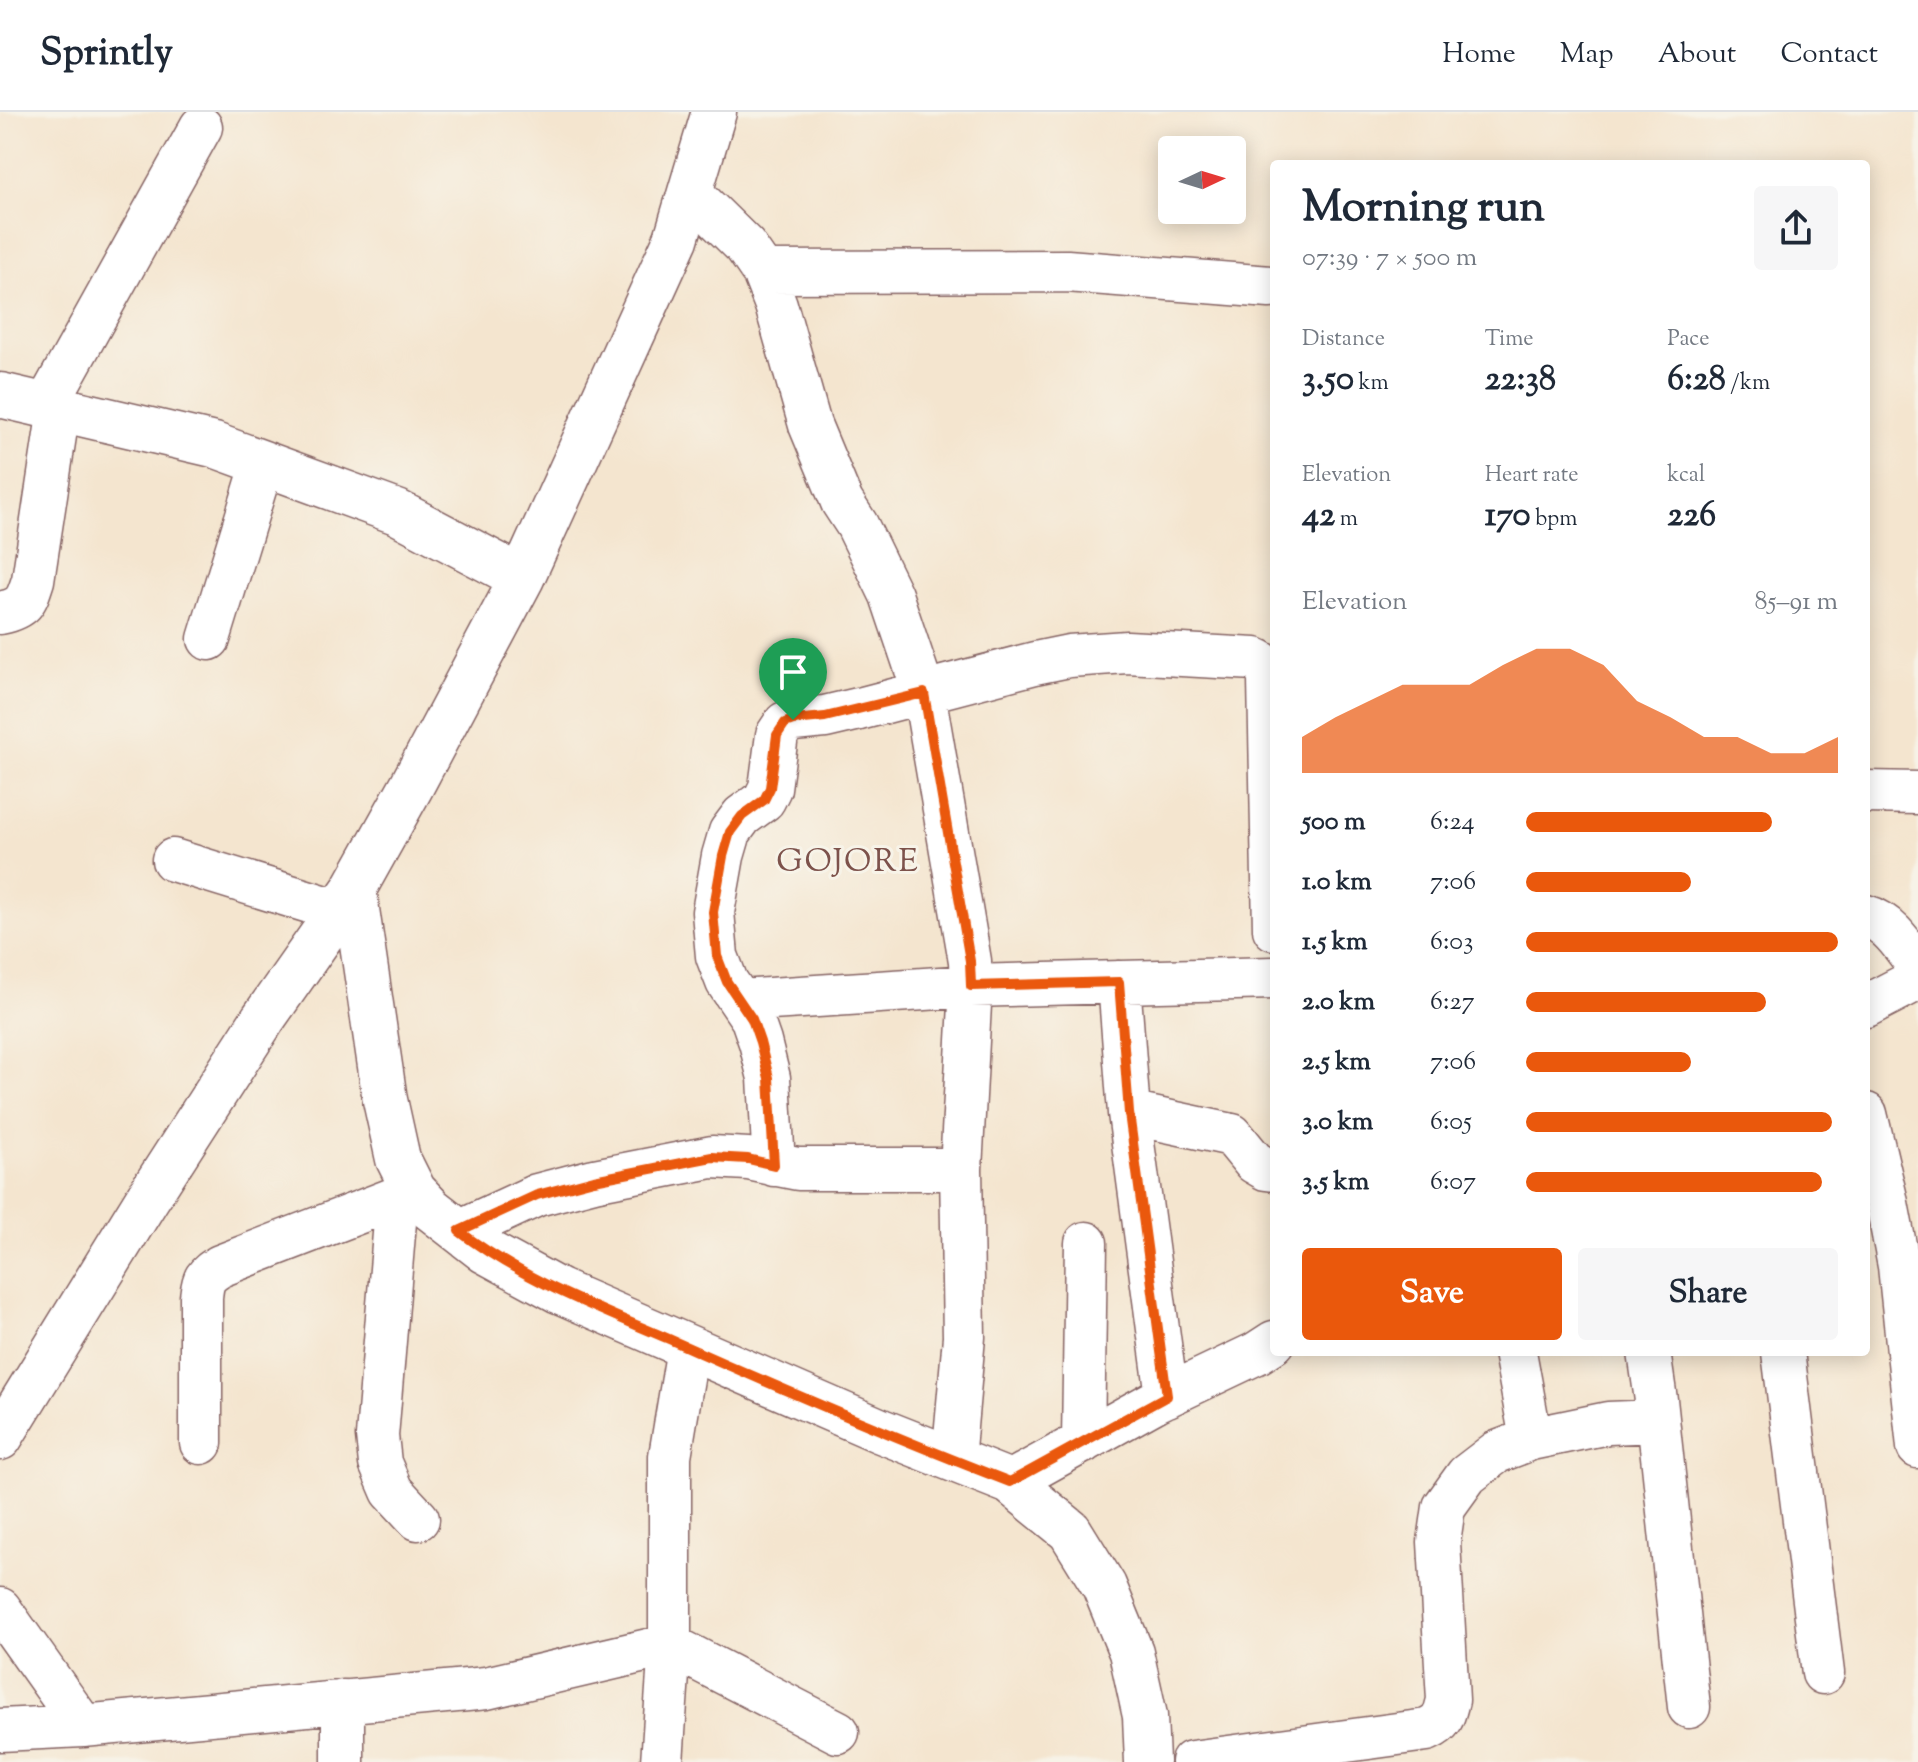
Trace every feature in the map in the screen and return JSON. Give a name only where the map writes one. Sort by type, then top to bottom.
[{"type":"main road","points":[[0,1438],[147,1199],[263,1019],[346,900],[411,787],[522,578],[676,239],[714,112]]},
{"type":"main road","points":[[0,395],[214,445],[397,512],[522,578]]},
{"type":"main road","points":[[346,900],[374,1020],[385,1100],[406,1194],[431,1209],[485,1251],[559,1291],[867,1426],[1010,1482],[1070,1531],[1104,1586],[1131,1652],[1145,1716],[1147,1762]]},
{"type":"street","points":[[0,613],[14,610],[26,601],[33,580],[53,407],[201,127]]},
{"type":"street","points":[[690,192],[745,246],[763,272],[776,305],[810,425],[842,502],[857,525],[891,595],[924,693],[970,961],[971,986],[961,1169],[964,1337],[953,1460]]},
{"type":"street","points":[[763,272],[1067,271],[1270,287]]},
{"type":"street","points":[[209,639],[263,463]]},
{"type":"street","points":[[774,1165],[769,1078],[752,1019],[727,982],[717,956],[713,912],[730,832],[742,816],[764,800],[770,788],[780,729],[785,723],[825,717],[1035,663],[1069,656],[1127,652],[1255,659],[1263,663],[1267,670],[1270,694]]},
{"type":"street","points":[[1870,792],[1918,793]]},
{"type":"street","points":[[173,860],[346,900]]},
{"type":"street","points":[[1870,917],[1900,940],[1918,966]]},
{"type":"street","points":[[740,1001],[971,986],[1270,978]]},
{"type":"street","points":[[1870,1004],[1918,979]]},
{"type":"street","points":[[1119,982],[1129,1113],[1167,1396]]},
{"type":"street","points":[[1129,1113],[1232,1135],[1254,1162],[1270,1170]]},
{"type":"street","points":[[1870,1131],[1899,1266],[1918,1447]]},
{"type":"street","points":[[459,1231],[537,1195],[594,1180],[712,1157],[748,1159],[798,1169],[961,1169]]},
{"type":"street","points":[[201,1443],[201,1297],[206,1275],[220,1266],[406,1194],[377,1436],[380,1463],[392,1491],[418,1519]]},
{"type":"street","points":[[1083,1442],[1086,1243]]},
{"type":"street","points":[[1010,1482],[1167,1396],[1270,1345]]},
{"type":"street","points":[[662,1762],[670,1645],[670,1456],[688,1348]]},
{"type":"street","points":[[1516,1356],[1531,1439]]},
{"type":"street","points":[[1650,1356],[1689,1707]]},
{"type":"street","points":[[1783,1356],[1823,1673]]},
{"type":"street","points":[[1192,1762],[1427,1730],[1438,1725],[1448,1700],[1439,1542],[1444,1507],[1467,1475],[1497,1452],[1531,1439],[1608,1423],[1658,1421]]},
{"type":"street","points":[[0,1609],[83,1726]]},
{"type":"street","points":[[0,1730],[83,1726],[486,1688],[670,1645],[838,1732]]},
{"type":"street","points":[[343,1701],[343,1762]]},
{"type":"district","name":"GOJORE","points":[[848,860]]},
{"type":"route","points":[[924,693],[970,961],[971,986],[1119,982],[1129,1113],[1167,1396],[1010,1482],[881,1431],[559,1291],[485,1251],[459,1231],[537,1195],[594,1180],[712,1157],[748,1159],[774,1165],[769,1078],[752,1019],[727,982],[717,956],[713,912],[730,832],[742,816],[764,800],[770,788],[777,735],[785,723],[793,720],[825,717],[924,693]]}]
